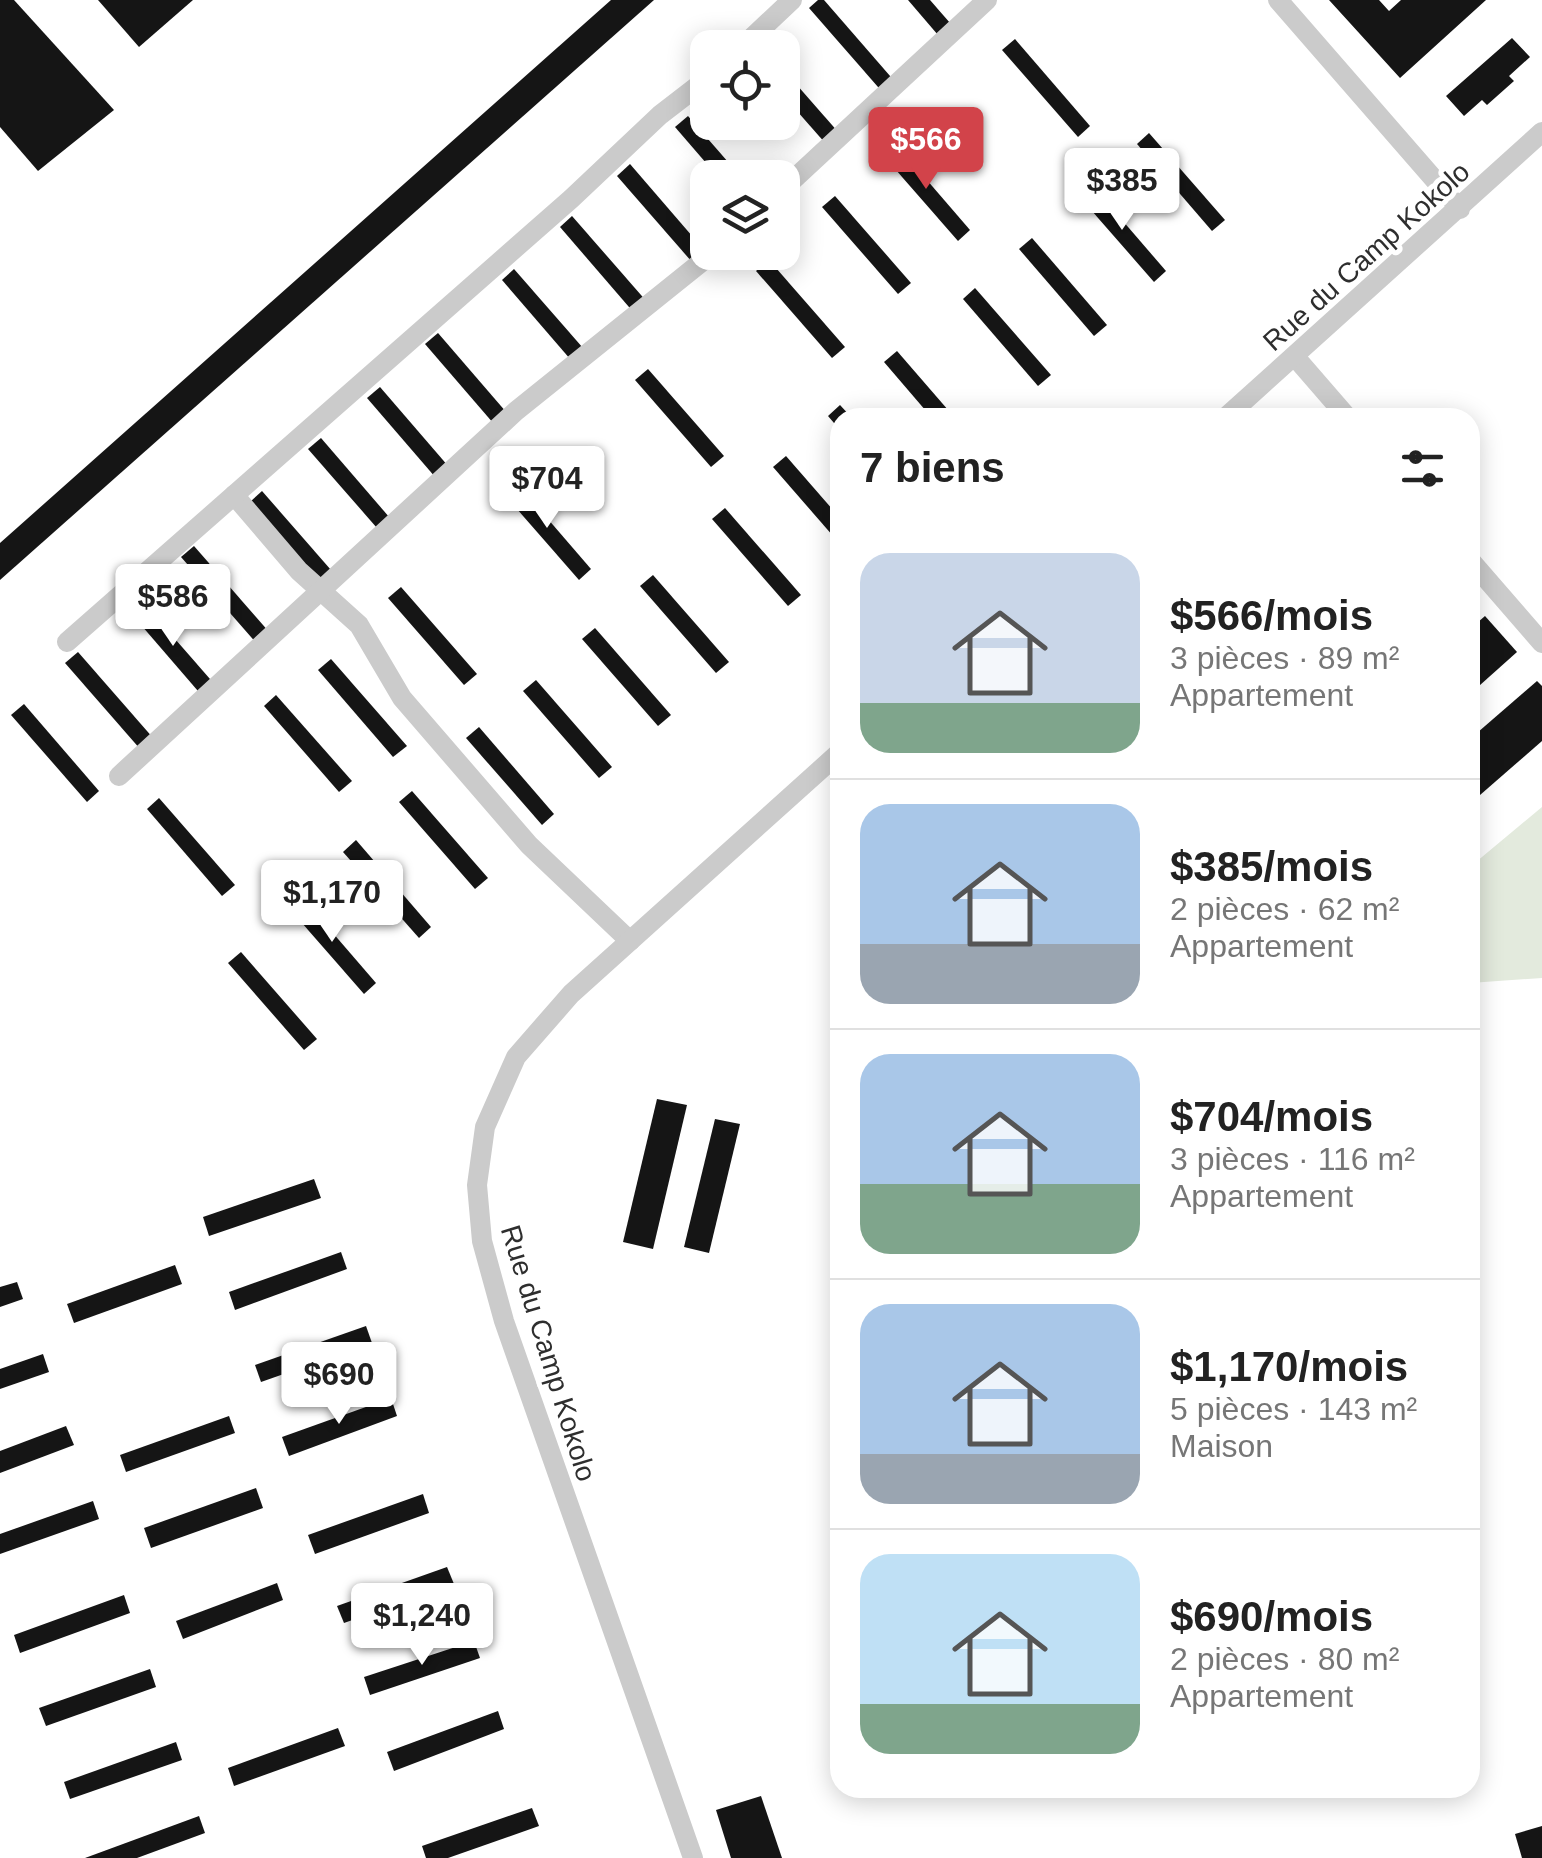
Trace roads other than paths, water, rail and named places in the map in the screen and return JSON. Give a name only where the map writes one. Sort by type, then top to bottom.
[{"type":"street","points":[[760,30],[792,0]]},
{"type":"street","points":[[800,173],[987,0]]},
{"type":"street","points":[[1278,0],[1460,209]]},
{"type":"street","points":[[67,642],[690,92]]},
{"type":"street","name":"Rue du Camp Kokolo","points":[[1237,408],[1542,132]]},
{"type":"street","points":[[118,776],[325,591],[516,411],[692,270]]},
{"type":"street","points":[[1296,358],[1339,408]]},
{"type":"street","points":[[234,495],[299,571],[359,625],[402,698],[529,845],[630,941]]},
{"type":"street","points":[[1480,572],[1542,643]]},
{"type":"street","name":"Rue du Camp Kokolo","points":[[693,1858],[504,1321],[478,1214],[479,1160],[486,1127],[516,1057],[570,994],[830,761]]}]
